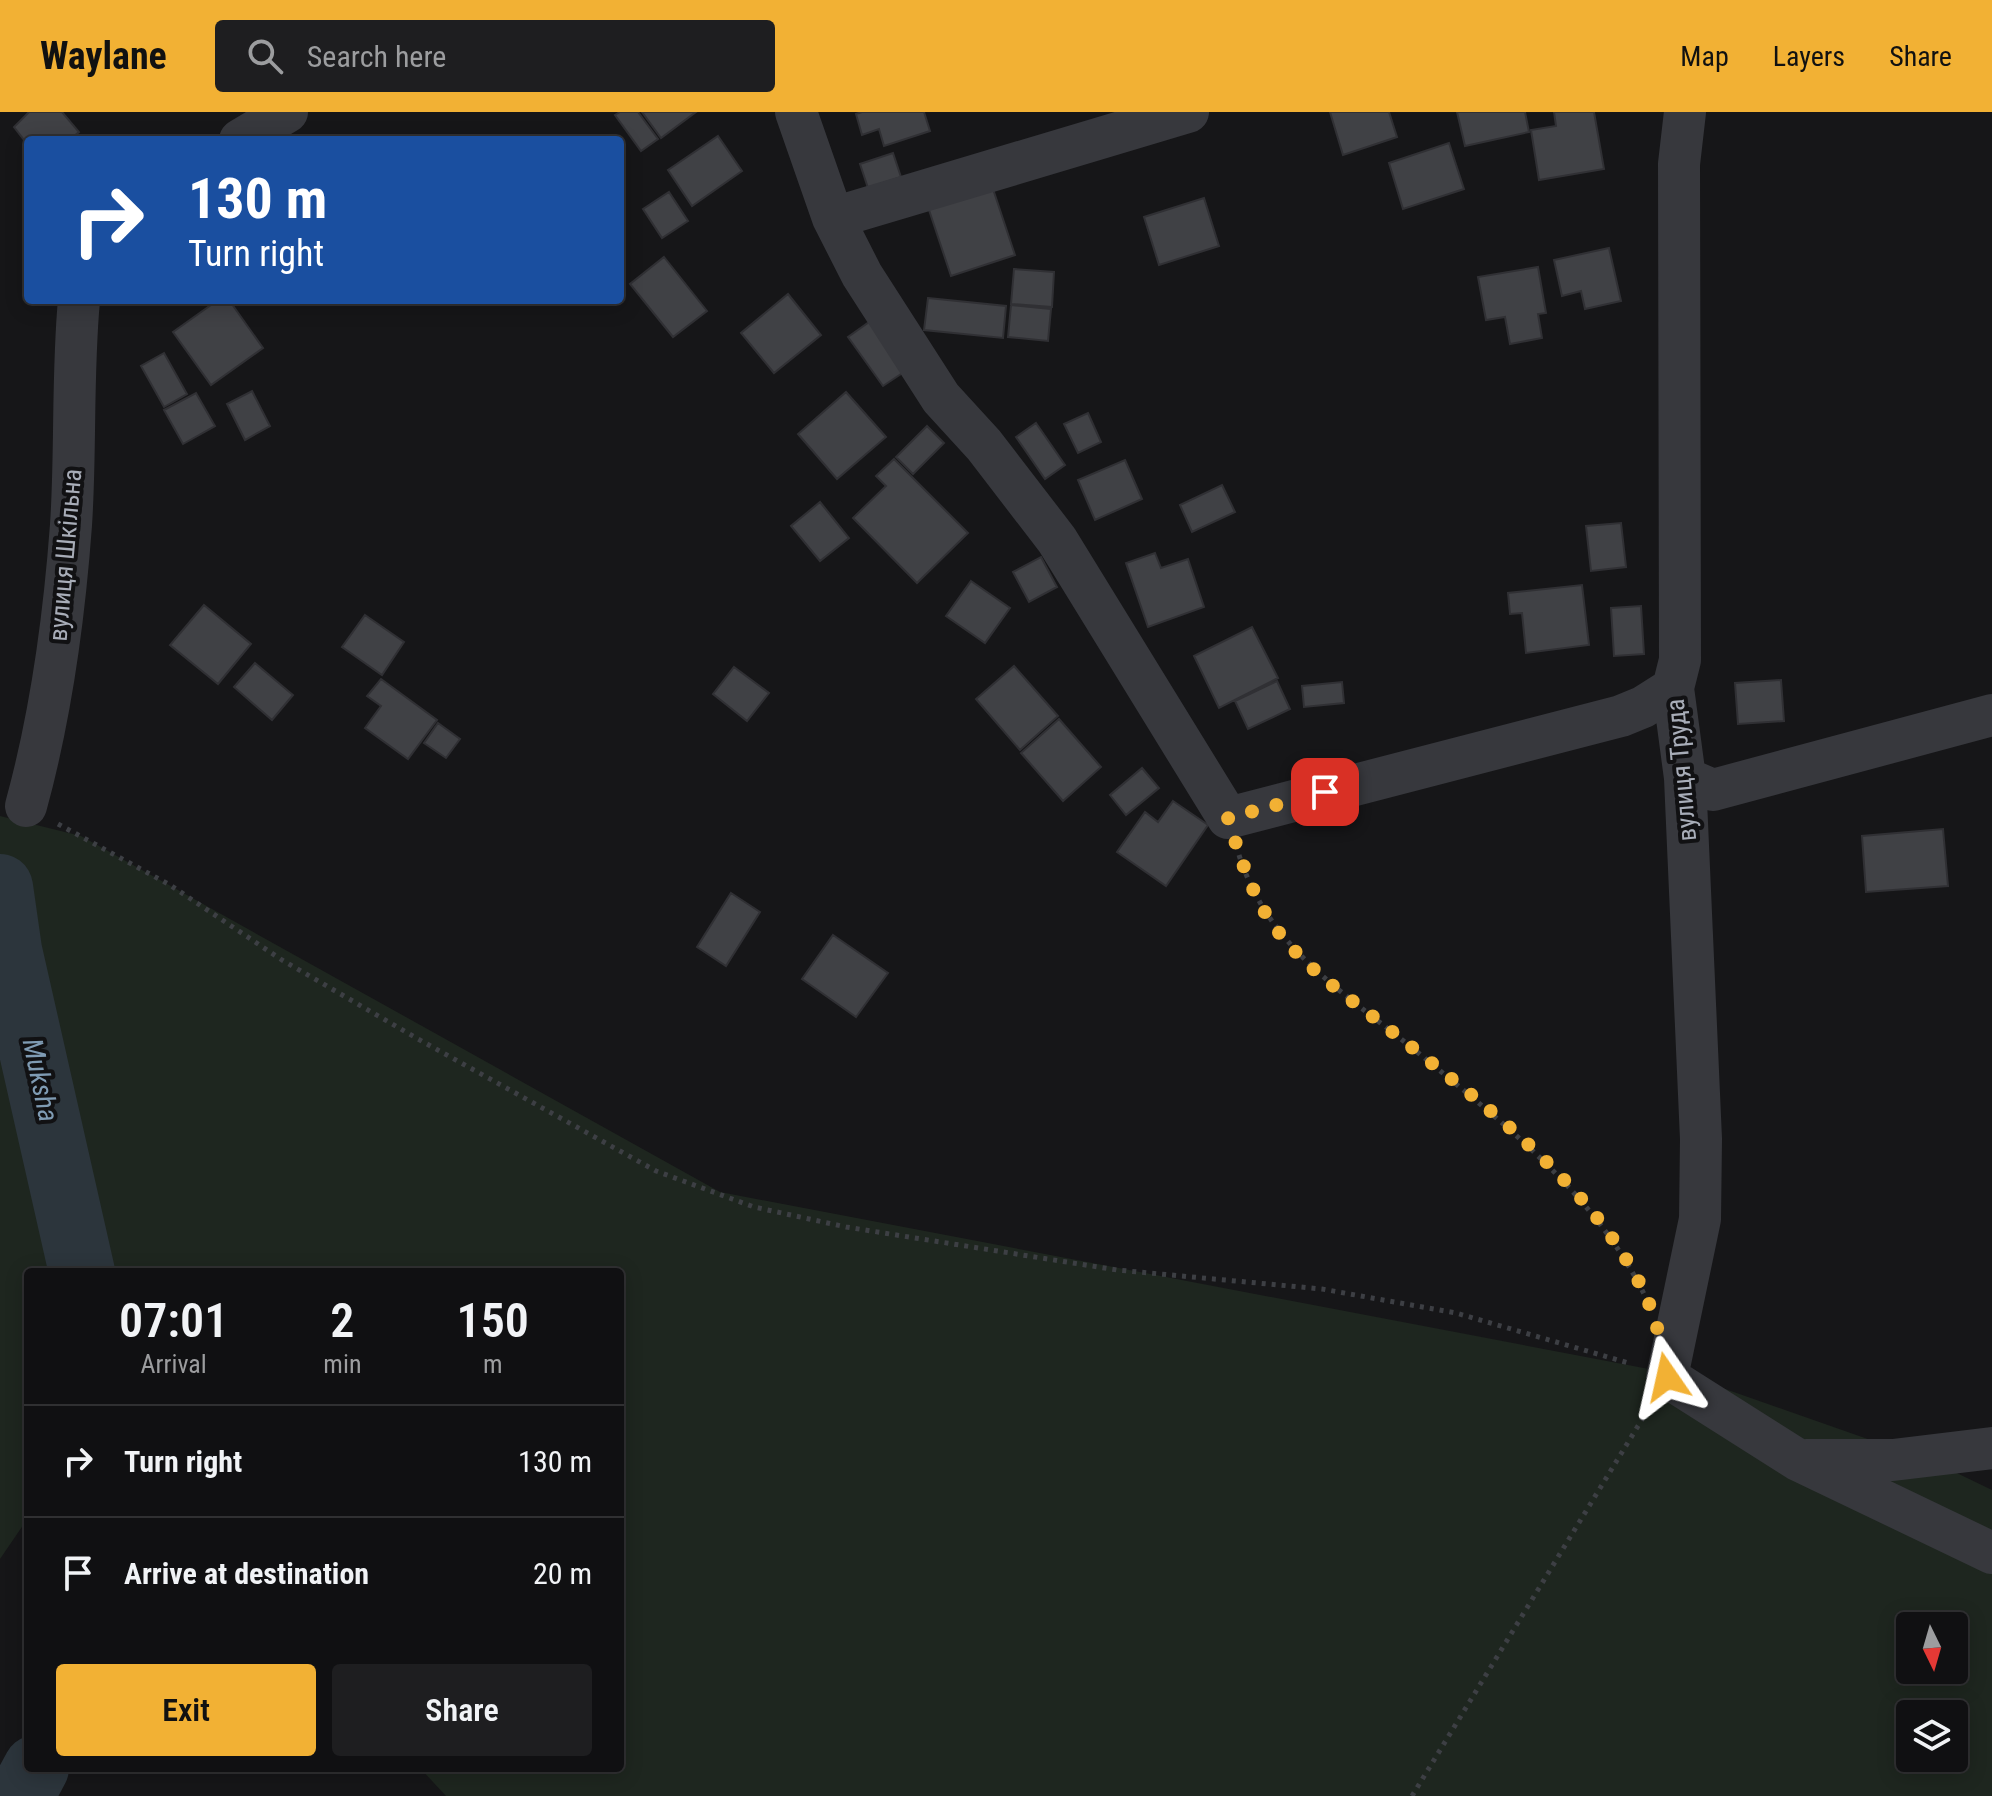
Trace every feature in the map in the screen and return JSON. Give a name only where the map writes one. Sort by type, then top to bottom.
[{"type":"street","points":[[247,136],[287,112]]},
{"type":"street","points":[[796,112],[833,218],[862,275],[941,398],[984,445],[1057,540],[1228,818],[1621,716],[1643,707],[1673,688]]},
{"type":"street","points":[[833,218],[1188,112]]},
{"type":"street","name":"вулиця Труда","points":[[1667,1377],[1700,1219],[1701,1124],[1685,778],[1673,688],[1680,645],[1679,164],[1685,112]]},
{"type":"street","name":"вулиця Шкільна","points":[[26,806],[53,686],[71,525],[74,346],[79,304]]},
{"type":"street","points":[[1685,778],[1713,790],[1992,715]]},
{"type":"street","points":[[1667,1377],[1798,1460],[1992,1553]]},
{"type":"street","points":[[1798,1460],[1893,1460],[1992,1448]]},
{"type":"path","points":[[26,806],[170,885],[282,960],[418,1039],[557,1113],[656,1171],[754,1207],[846,1227],[1046,1260],[1117,1270],[1322,1289],[1456,1313],[1618,1358],[1667,1377],[1412,1796]]},
{"type":"path","points":[[1228,818],[1247,880],[1270,920],[1302,960],[1415,1050],[1551,1167],[1603,1224],[1648,1302]]},
{"type":"shaded area","points":[[0,816],[81,836],[720,1192],[1691,1377],[1936,1463],[1992,1490],[1992,1796],[446,1796],[424,1772],[624,1772],[624,1268],[24,1268],[24,1524],[0,1559]]},
{"type":"building","points":[[29,112],[62,112],[79,132],[74,136],[24,136],[24,140],[14,127]]},
{"type":"building","points":[[638,112],[658,139],[641,151],[615,115]]},
{"type":"building","points":[[642,112],[696,112],[661,138]]},
{"type":"building","points":[[924,112],[930,131],[884,146],[879,129],[862,135],[856,114]]},
{"type":"building","points":[[1330,112],[1389,112],[1397,137],[1343,155]]},
{"type":"building","points":[[1457,112],[1525,112],[1529,132],[1465,146]]},
{"type":"building","points":[[1554,112],[1594,112],[1604,169],[1539,180],[1531,130],[1556,126]]},
{"type":"building","points":[[718,136],[742,171],[692,206],[668,170]]},
{"type":"building","points":[[1449,143],[1464,189],[1403,209],[1389,163]]},
{"type":"building","points":[[893,153],[901,177],[868,188],[860,164]]},
{"type":"building","points":[[991,183],[1015,255],[951,276],[927,204]]},
{"type":"building","points":[[669,192],[688,221],[662,238],[643,209]]},
{"type":"building","points":[[1204,198],[1219,246],[1159,265],[1144,217]]},
{"type":"building","points":[[1609,248],[1621,301],[1585,309],[1581,291],[1562,296],[1554,260]]},
{"type":"building","points":[[664,257],[707,311],[673,337],[630,284]]},
{"type":"building","points":[[1538,267],[1546,313],[1538,314],[1542,338],[1510,344],[1505,317],[1486,320],[1478,277]]},
{"type":"building","points":[[1014,269],[1054,272],[1052,307],[1011,304]]},
{"type":"building","points":[[788,294],[821,335],[774,373],[741,333]]},
{"type":"building","points":[[928,298],[1006,306],[1003,338],[924,330]]},
{"type":"building","points":[[212,304],[232,304],[263,348],[211,385],[173,332]]},
{"type":"building","points":[[1011,305],[1051,309],[1048,341],[1008,337]]},
{"type":"building","points":[[872,320],[907,370],[883,386],[848,337]]},
{"type":"building","points":[[164,353],[187,394],[164,407],[141,366]]},
{"type":"building","points":[[252,391],[270,426],[245,440],[227,404]]},
{"type":"building","points":[[846,392],[886,437],[837,479],[798,434]]},
{"type":"building","points":[[196,393],[215,426],[183,444],[164,410]]},
{"type":"building","points":[[1088,413],[1101,442],[1078,453],[1064,424]]},
{"type":"building","points":[[1036,423],[1065,465],[1045,479],[1016,437]]},
{"type":"building","points":[[927,426],[944,443],[913,474],[896,457]]},
{"type":"building","points":[[894,459],[968,533],[917,583],[853,518],[886,486],[876,476]]},
{"type":"building","points":[[1125,460],[1142,499],[1095,520],[1078,480]]},
{"type":"building","points":[[1222,485],[1235,512],[1192,532],[1180,505]]},
{"type":"building","points":[[820,502],[849,538],[820,561],[791,526]]},
{"type":"building","points":[[1621,523],[1626,567],[1591,571],[1586,526]]},
{"type":"building","points":[[1155,553],[1161,568],[1188,559],[1204,607],[1148,627],[1126,563]]},
{"type":"building","points":[[1041,557],[1057,587],[1029,602],[1013,572]]},
{"type":"building","points":[[971,581],[1010,608],[985,643],[946,616]]},
{"type":"building","points":[[1582,585],[1589,645],[1526,653],[1522,613],[1510,614],[1508,593]]},
{"type":"building","points":[[204,605],[251,644],[218,684],[170,645]]},
{"type":"building","points":[[1641,606],[1644,654],[1614,656],[1611,608]]},
{"type":"building","points":[[365,615],[404,642],[382,675],[342,647]]},
{"type":"building","points":[[1252,627],[1278,678],[1219,708],[1194,656]]},
{"type":"building","points":[[255,663],[293,695],[272,720],[234,687]]},
{"type":"building","points":[[1014,666],[1058,716],[1020,750],[976,699]]},
{"type":"building","points":[[734,667],[769,693],[747,721],[713,694]]},
{"type":"building","points":[[381,679],[437,720],[408,759],[365,728],[381,706],[367,696]]},
{"type":"building","points":[[1781,680],[1784,721],[1738,724],[1735,683]]},
{"type":"building","points":[[1277,681],[1290,709],[1248,729],[1235,701]]},
{"type":"building","points":[[1342,682],[1344,703],[1304,707],[1302,686]]},
{"type":"building","points":[[1059,719],[1101,767],[1063,801],[1021,753]]},
{"type":"building","points":[[438,723],[460,739],[446,758],[424,743]]},
{"type":"building","points":[[1142,768],[1159,788],[1126,815],[1110,795]]},
{"type":"building","points":[[1173,801],[1208,825],[1166,886],[1117,852],[1145,812],[1158,822]]},
{"type":"building","points":[[1943,829],[1948,886],[1866,892],[1862,836]]},
{"type":"building","points":[[731,893],[760,912],[726,966],[697,947]]},
{"type":"building","points":[[833,935],[888,973],[856,1017],[802,979]]},
{"type":"waterway","name":"Muksha","points":[[0,887],[9,950],[81,1268]]},
{"type":"waterway","name":"Muksha","points":[[21,1796],[34,1772]]},
{"type":"route","points":[[1325,792],[1228,818],[1247,880],[1270,920],[1302,960],[1490,1113],[1551,1167],[1603,1224],[1632,1269],[1648,1302],[1667,1377]]}]
